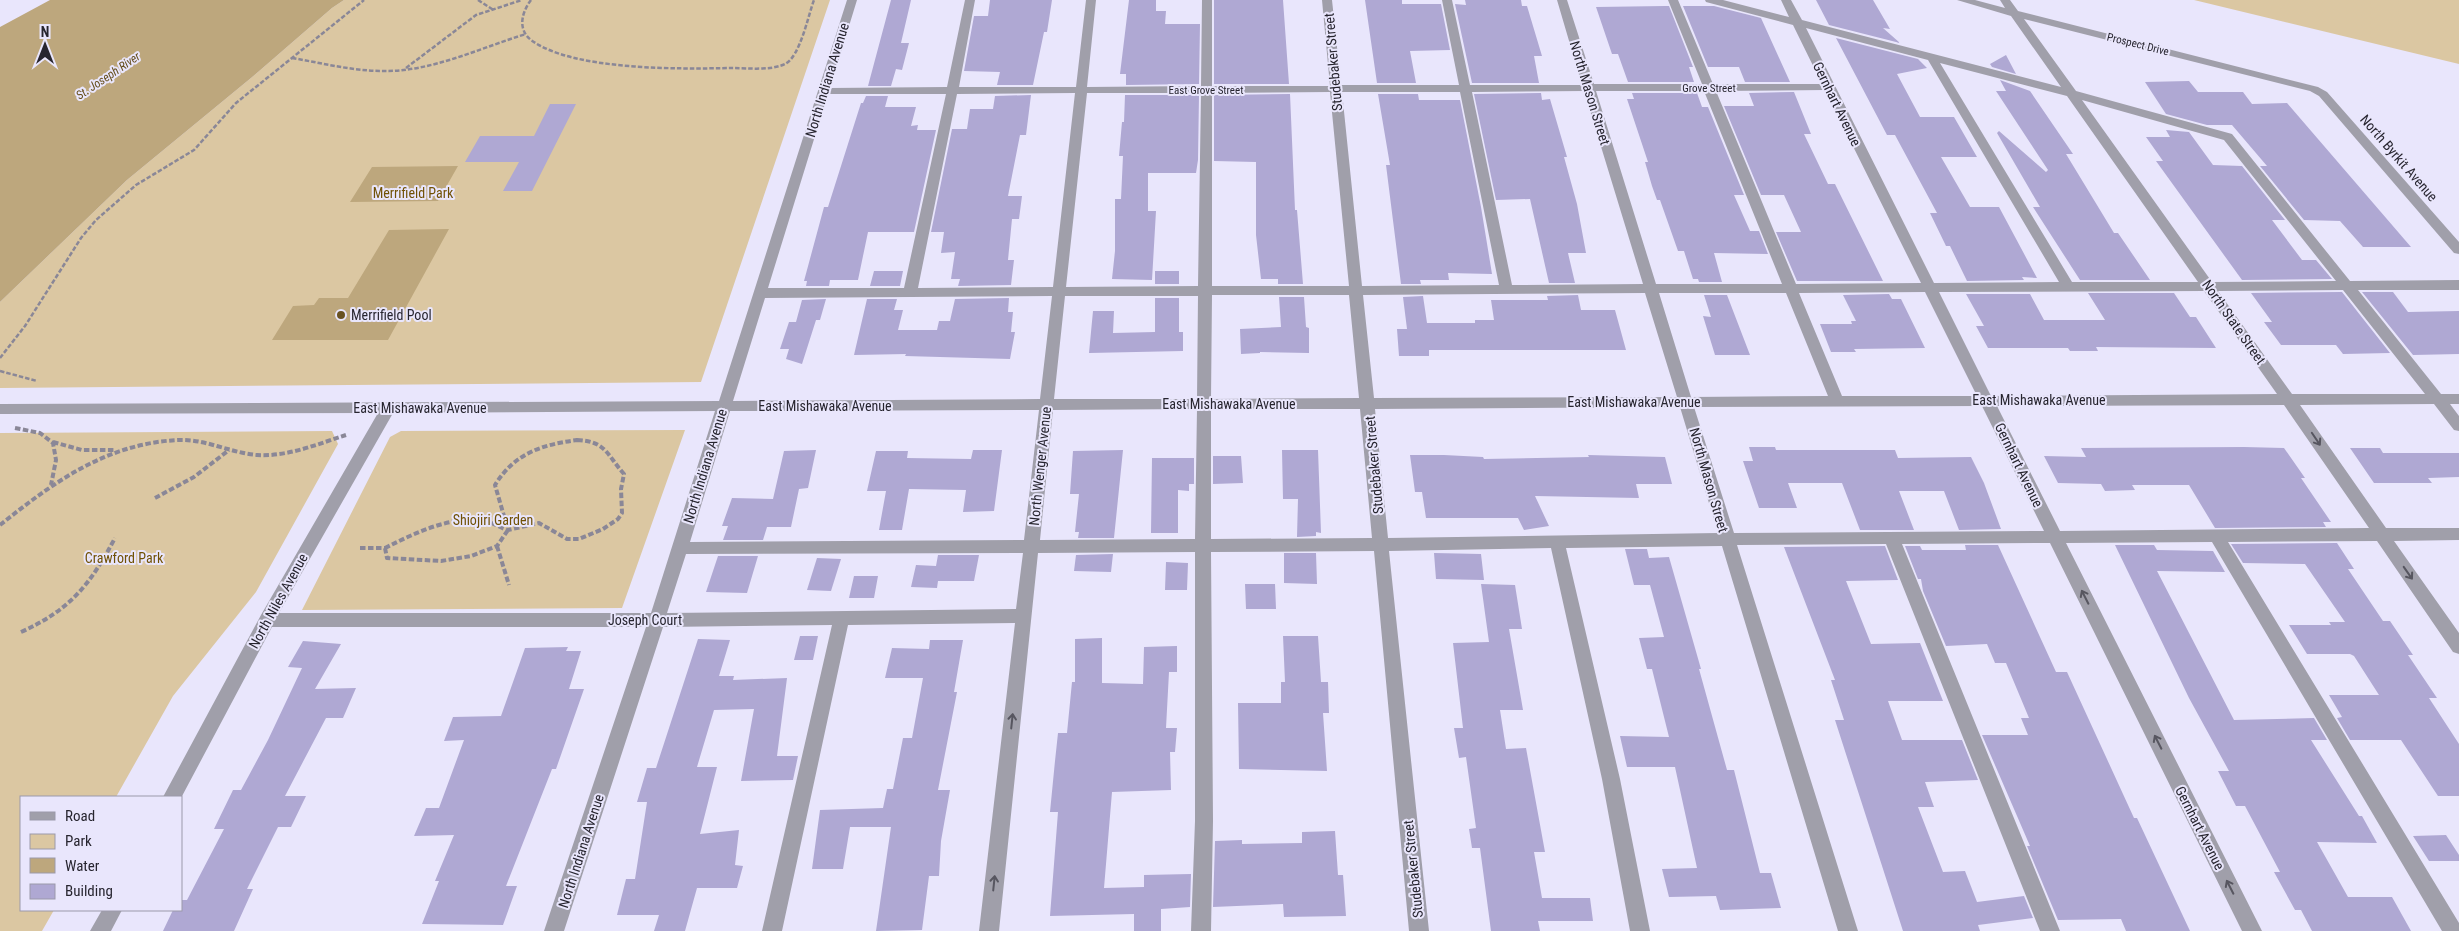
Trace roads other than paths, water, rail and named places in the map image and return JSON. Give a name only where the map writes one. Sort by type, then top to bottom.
[{"type":"street","name":"North Indiana Avenue","points":[[554,931],[657,620],[852,0]]},
{"type":"street","points":[[910,292],[970,0]]},
{"type":"street","name":"North Wenger Avenue","points":[[989,931],[1091,0]]},
{"type":"street","points":[[1201,931],[1204,821],[1203,544],[1207,0]]},
{"type":"street","name":"Studebaker Street","points":[[1327,0],[1419,931]]},
{"type":"street","points":[[1447,0],[1506,289]]},
{"type":"street","name":"North Mason Street","points":[[1562,0],[1848,931]]},
{"type":"street","points":[[1673,0],[1837,401]]},
{"type":"street","points":[[1710,0],[1933,60],[2072,94],[2228,138],[2459,426]]},
{"type":"street","name":"Gernhart Avenue","points":[[1786,0],[2252,931]]},
{"type":"street","name":"Prospect Drive","points":[[1962,0],[2314,89]]},
{"type":"street","name":"North State Street","points":[[2005,0],[2288,399],[2459,647]]},
{"type":"street","points":[[1933,60],[2068,287]]},
{"type":"street","name":"Grove Street","points":[[1589,89],[1829,88]]},
{"type":"street","name":"East Grove Street","points":[[824,91],[1589,89]]},
{"type":"street","name":"North Byrkit Avenue","points":[[2314,89],[2323,94],[2459,250]]},
{"type":"street","points":[[760,293],[2459,285]]},
{"type":"street","name":"East Mishawaka Avenue","points":[[0,409],[2459,399]]},
{"type":"street","name":"North Niles Avenue","points":[[173,796],[267,620],[388,408]]},
{"type":"street","points":[[680,548],[1381,544],[2055,536],[2094,538],[2459,534]]},
{"type":"street","points":[[2217,537],[2453,931]]},
{"type":"street","points":[[1892,539],[2050,931]]},
{"type":"street","points":[[1557,542],[1611,780],[1640,931]]},
{"type":"street","name":"Joseph Court","points":[[267,620],[657,620],[1024,616]]},
{"type":"street","points":[[772,931],[812,744],[842,617]]},
{"type":"street","points":[[100,931],[111,911]]},
{"type":"water","name":"St. Joseph River","points":[[50,0],[344,0],[332,8],[251,78],[127,180],[0,302],[0,27]]},
{"type":"water","points":[[458,166],[438,201],[350,202],[372,167]]},
{"type":"water","points":[[449,229],[388,340],[272,340],[293,306],[314,305],[319,298],[348,298],[389,230]]},
{"type":"place","name":"Merrifield Pool","points":[[341,315]]},
{"type":"park label","name":"Merrifield Park","points":[[413,193]]},
{"type":"park label","name":"Shiojiri Garden","points":[[493,520]]},
{"type":"park label","name":"Crawford Park","points":[[124,558]]}]
